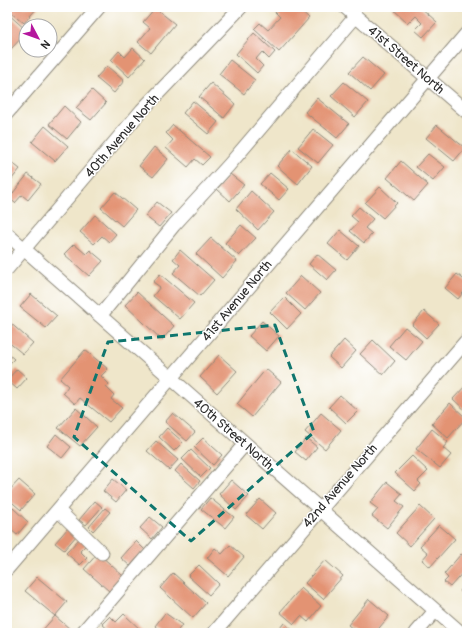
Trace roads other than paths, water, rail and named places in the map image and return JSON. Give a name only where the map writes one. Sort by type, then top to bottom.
[{"type":"street","points":[[7,113],[99,7]]},
{"type":"street","name":"40th Avenue North","points":[[7,269],[142,110],[241,7]]},
{"type":"street","name":"41st Street North","points":[[346,7],[467,112]]},
{"type":"street","points":[[100,316],[174,225],[229,165],[356,16]]},
{"type":"street","name":"41st Avenue North","points":[[7,569],[467,33]]},
{"type":"street","name":"40th Street North","points":[[7,234],[461,633]]},
{"type":"street","name":"42nd Avenue North","points":[[214,633],[467,340]]},
{"type":"street","points":[[82,633],[245,444]]},
{"type":"street","points":[[58,510],[102,553]]},
{"type":"street","points":[[416,633],[435,611]]}]
